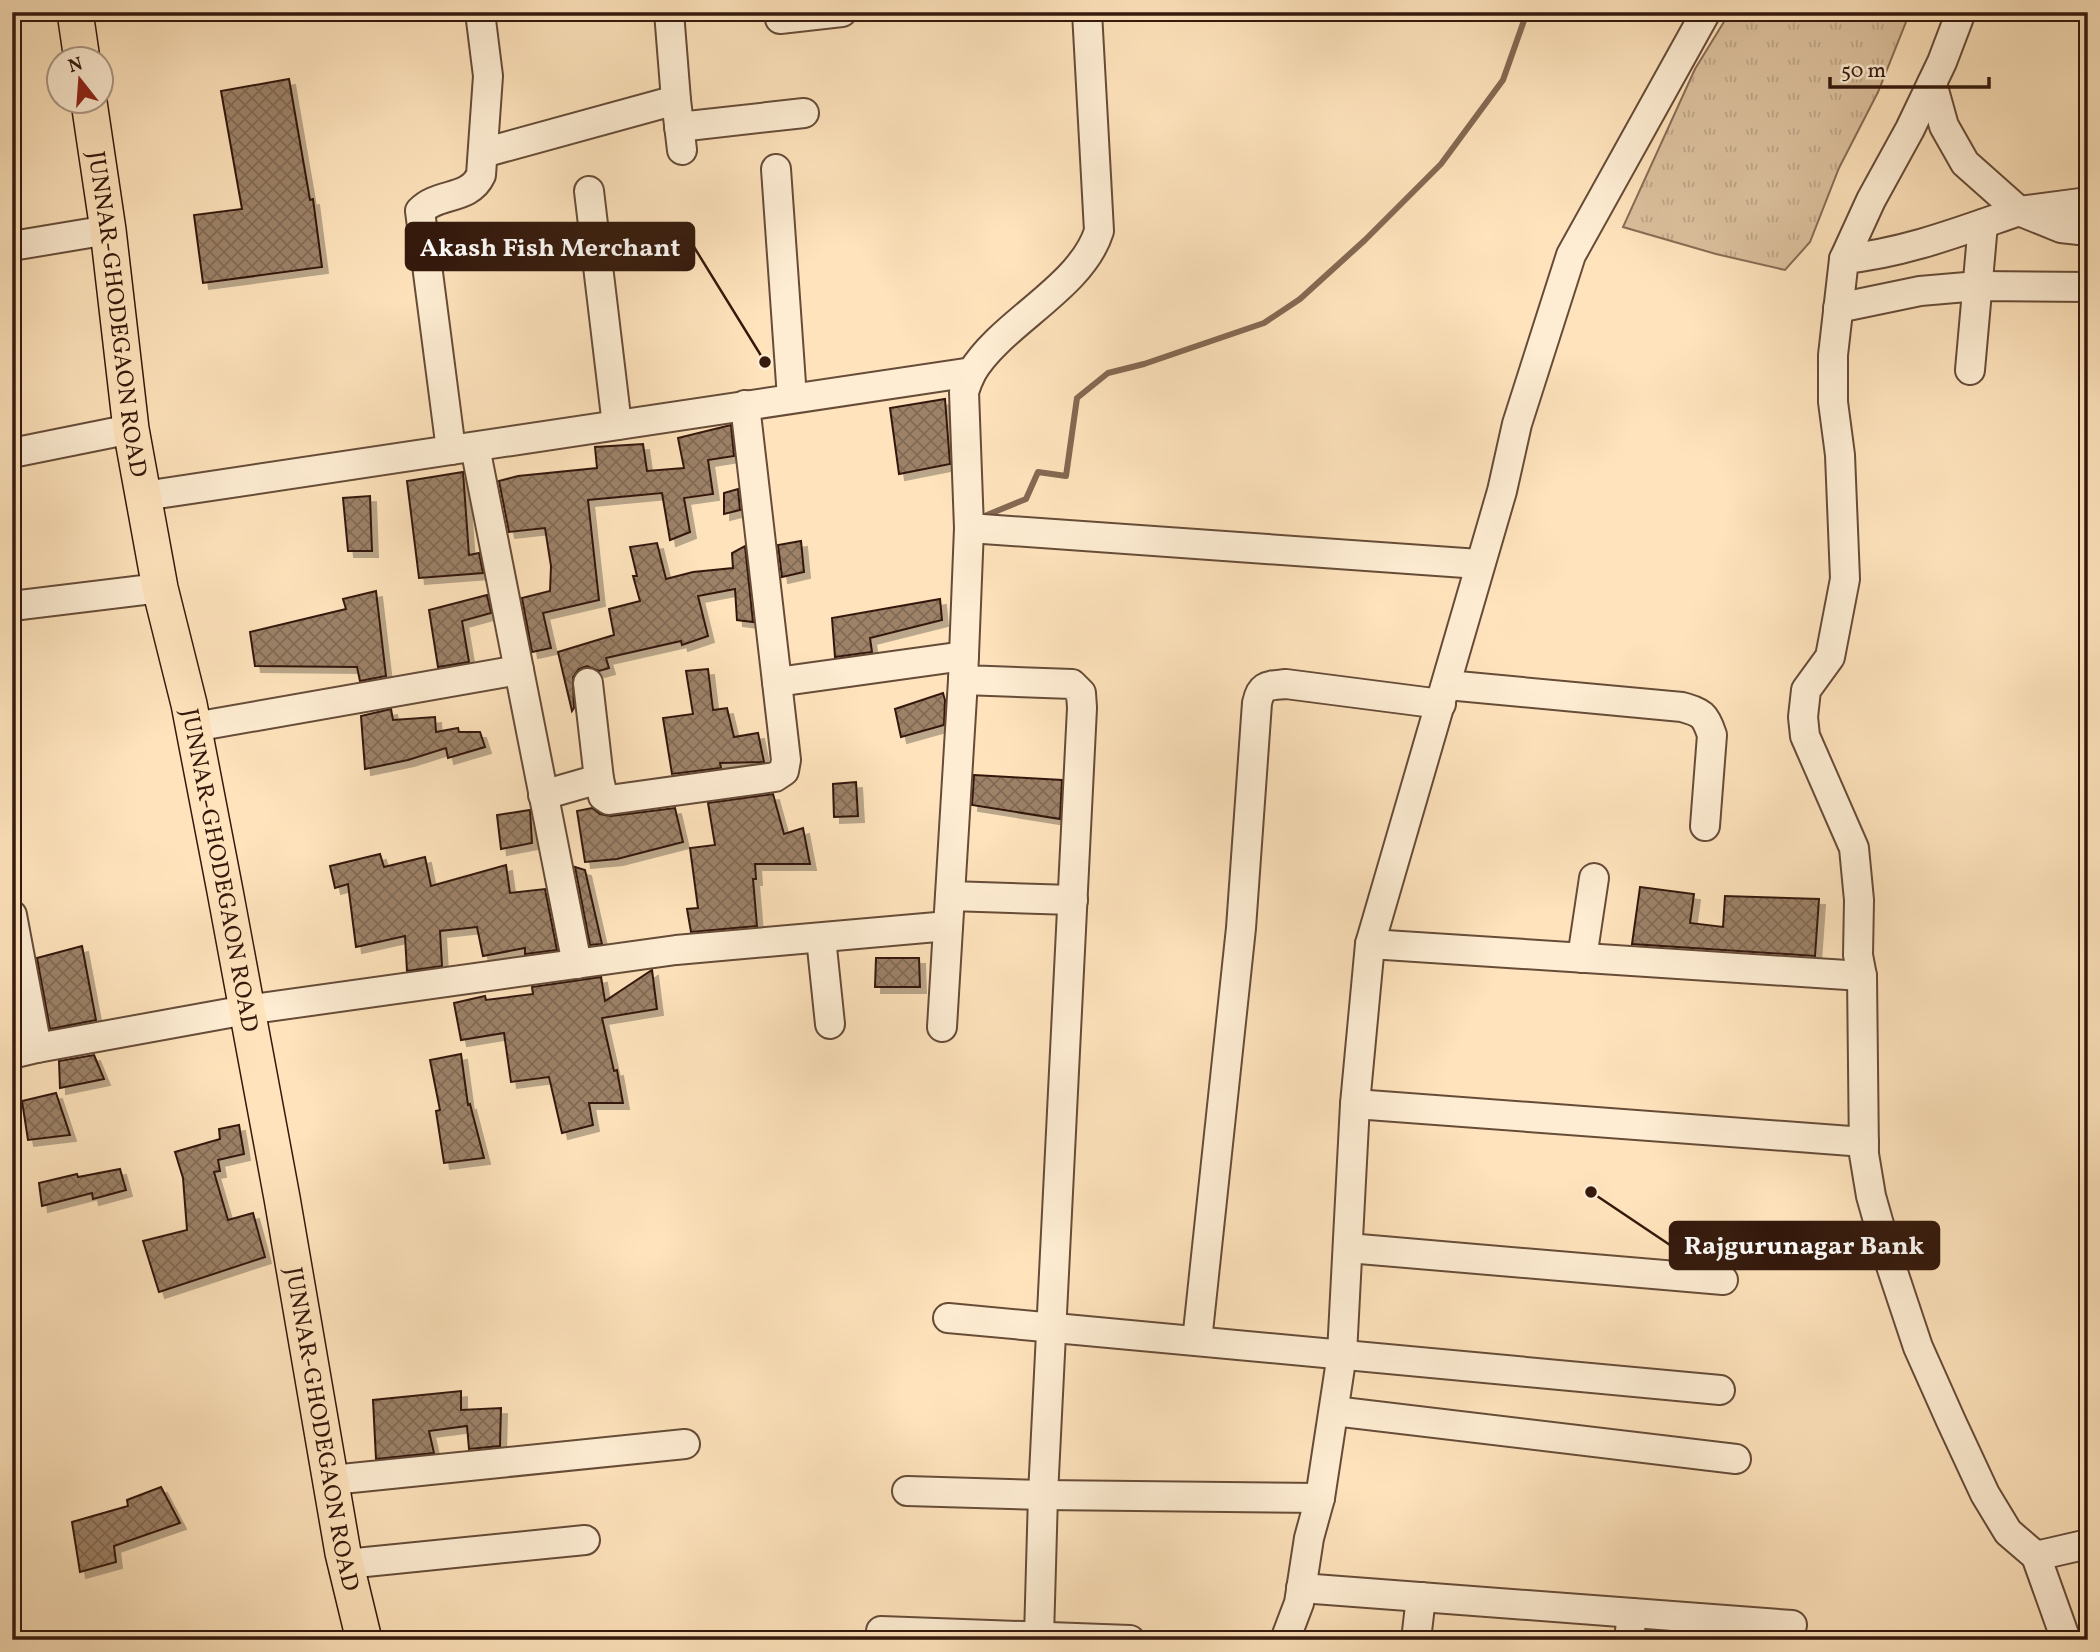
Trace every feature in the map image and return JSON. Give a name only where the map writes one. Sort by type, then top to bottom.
[{"type":"main road","points":[[75,12],[80,46]]},
{"type":"main road","name":"JUNNAR-GHODEGAON ROAD","points":[[91,116],[108,230],[131,429],[160,589],[194,727],[346,1564],[364,1640]]},
{"type":"street","points":[[480,12],[488,76],[481,175],[477,184],[468,191],[428,203],[419,211],[463,449],[519,670],[577,964]]},
{"type":"street","points":[[669,12],[679,125]]},
{"type":"street","points":[[942,1027],[970,528],[964,392],[972,372],[992,347],[1059,286],[1094,246],[1099,231],[1087,12]]},
{"type":"street","points":[[1285,1640],[1299,1603],[1309,1538],[1320,1498],[1342,1354],[1355,1104],[1370,944],[1502,491],[1517,424],[1571,255],[1706,12]]},
{"type":"street","points":[[1961,12],[1932,83],[1871,200],[1844,259],[1833,355],[1833,402],[1840,455],[1845,579],[1830,657],[1806,690],[1803,717],[1805,736],[1854,848],[1859,900],[1858,956],[1862,976],[1864,1142],[1871,1196],[1890,1263],[1918,1346],[1985,1494],[2008,1532],[2036,1556],[2066,1640]]},
{"type":"street","points":[[779,19],[849,13]]},
{"type":"street","points":[[1932,83],[1944,125],[1965,163],[2019,211],[2061,228],[2088,231]]},
{"type":"street","points":[[483,153],[679,125],[804,113]]},
{"type":"street","points":[[776,169],[792,398]]},
{"type":"street","points":[[589,191],[617,425]]},
{"type":"street","points":[[1844,259],[1875,256],[1915,247],[2019,211],[2088,202]]},
{"type":"street","points":[[1970,370],[1983,224]]},
{"type":"street","points":[[12,246],[108,230]]},
{"type":"street","points":[[1838,308],[1920,291],[1978,286],[2088,287]]},
{"type":"street","points":[[144,496],[972,372]]},
{"type":"street","points":[[588,682],[598,779],[603,796],[609,800],[775,777],[784,771],[786,760],[745,405]]},
{"type":"street","points":[[12,453],[131,429]]},
{"type":"street","points":[[970,528],[1479,564]]},
{"type":"street","points":[[12,606],[160,589]]},
{"type":"street","points":[[777,682],[963,668],[1072,684],[1081,694],[1043,1495],[1039,1637]]},
{"type":"street","points":[[194,727],[519,670]]},
{"type":"street","points":[[1197,1341],[1241,928],[1259,692],[1266,686],[1286,684],[1682,707],[1701,713],[1708,722],[1712,735],[1705,825]]},
{"type":"street","points":[[543,795],[598,779]]},
{"type":"street","points":[[1582,958],[1594,878]]},
{"type":"street","points":[[950,897],[1073,900]]},
{"type":"street","points":[[12,915],[25,1051],[246,1010],[676,950],[948,926]]},
{"type":"street","points":[[821,938],[830,1024]]},
{"type":"street","points":[[1370,944],[1862,976]]},
{"type":"street","points":[[1355,1104],[1864,1142]]},
{"type":"street","points":[[1348,1248],[1723,1280]]},
{"type":"street","points":[[948,1318],[1720,1390]]},
{"type":"street","points":[[1334,1411],[1736,1459]]},
{"type":"street","points":[[332,1480],[685,1444]]},
{"type":"street","points":[[907,1491],[1320,1498]]},
{"type":"street","points":[[346,1564],[585,1540]]},
{"type":"street","points":[[2036,1556],[2088,1544]]},
{"type":"street","points":[[1301,1588],[1421,1597],[1631,1627],[1792,1625]]},
{"type":"street","points":[[1416,1640],[1421,1597]]},
{"type":"street","points":[[881,1631],[1130,1640]]},
{"type":"green space","points":[[1730,12],[1910,12],[1878,92],[1839,168],[1810,242],[1785,270],[1716,254],[1623,227],[1695,69]]},
{"type":"building","points":[[289,79],[310,200],[313,199],[322,267],[203,283],[194,215],[242,209],[221,91]]},
{"type":"building","points":[[945,399],[950,464],[899,474],[890,408]]},
{"type":"building","points":[[731,425],[734,456],[708,460],[713,494],[684,498],[690,532],[670,540],[662,493],[588,500],[599,600],[543,613],[551,648],[532,652],[522,598],[550,591],[551,566],[545,528],[509,532],[499,481],[518,476],[597,468],[595,447],[643,444],[647,471],[684,468],[678,438]]},
{"type":"building","points":[[463,472],[469,555],[479,553],[483,573],[419,578],[407,481]]},
{"type":"building","points":[[738,489],[740,510],[724,514],[724,493]]},
{"type":"building","points":[[370,496],[372,551],[348,551],[343,498]]},
{"type":"building","points":[[801,541],[804,572],[782,577],[778,545]]},
{"type":"building","points":[[657,543],[666,579],[693,572],[733,568],[732,553],[745,546],[753,622],[737,620],[735,589],[698,596],[708,636],[682,645],[681,641],[606,658],[609,668],[599,671],[587,666],[579,669],[573,677],[572,711],[558,652],[614,635],[609,609],[640,601],[633,576],[637,576],[630,547]]},
{"type":"building","points":[[376,591],[386,676],[360,681],[357,667],[255,666],[250,632],[346,609],[343,599]]},
{"type":"building","points":[[487,595],[491,613],[462,621],[469,662],[438,667],[429,610]]},
{"type":"building","points":[[940,599],[942,620],[870,638],[872,652],[835,657],[832,618]]},
{"type":"building","points":[[708,669],[713,710],[727,708],[734,737],[758,733],[764,762],[720,763],[721,768],[672,774],[663,718],[693,714],[686,671]]},
{"type":"building","points":[[943,693],[944,725],[901,737],[895,709]]},
{"type":"building","points":[[391,709],[393,720],[435,717],[436,732],[458,728],[459,732],[480,732],[485,747],[448,758],[446,748],[365,769],[361,716]]},
{"type":"building","points":[[974,775],[1062,780],[1060,819],[972,805]]},
{"type":"building","points":[[856,782],[858,816],[834,817],[833,784]]},
{"type":"building","points":[[773,794],[784,834],[803,828],[810,864],[755,864],[756,879],[753,879],[757,926],[691,932],[687,909],[698,908],[690,848],[715,845],[708,803]]},
{"type":"building","points":[[592,808],[600,814],[611,816],[675,808],[683,842],[617,859],[585,862],[577,811]]},
{"type":"building","points":[[530,810],[532,843],[501,849],[497,815]]},
{"type":"building","points":[[380,854],[384,867],[425,857],[431,886],[506,865],[510,893],[545,889],[557,950],[525,954],[525,948],[483,956],[477,927],[440,931],[442,966],[407,971],[405,936],[356,947],[348,884],[335,888],[330,866]]},
{"type":"building","points":[[575,867],[585,870],[602,944],[590,945]]},
{"type":"building","points":[[1640,887],[1694,894],[1690,923],[1723,927],[1725,896],[1819,899],[1815,956],[1632,944]]},
{"type":"building","points":[[82,946],[96,1020],[50,1029],[37,958]]},
{"type":"building","points":[[876,958],[919,958],[920,987],[875,987]]},
{"type":"building","points":[[652,970],[657,1009],[602,1018],[623,1103],[589,1103],[593,1125],[562,1133],[549,1077],[511,1082],[504,1033],[461,1040],[454,1003],[485,996],[486,1000],[533,994],[532,987],[601,977],[605,1001]]},
{"type":"building","points":[[461,1054],[468,1105],[470,1104],[484,1158],[444,1163],[436,1111],[440,1110],[430,1060]]},
{"type":"building","points":[[94,1055],[104,1079],[60,1088],[59,1061]]},
{"type":"building","points":[[56,1093],[70,1135],[28,1140],[22,1101]]},
{"type":"building","points":[[239,1125],[244,1154],[218,1160],[220,1171],[214,1172],[228,1220],[253,1213],[265,1257],[159,1292],[143,1241],[187,1230],[183,1178],[175,1152],[220,1139],[219,1129]]},
{"type":"building","points":[[120,1169],[126,1190],[93,1199],[92,1193],[42,1206],[39,1183],[77,1174],[78,1177]]},
{"type":"building","points":[[461,1391],[461,1410],[501,1408],[500,1446],[469,1449],[467,1426],[429,1431],[434,1453],[376,1459],[373,1400]]},
{"type":"building","points":[[161,1487],[180,1523],[114,1546],[116,1562],[80,1572],[72,1522],[128,1506],[127,1500]]},
{"type":"waterway","points":[[987,515],[1026,499],[1038,472],[1066,476],[1077,398],[1108,373],[1144,364],[1264,323],[1300,299],[1365,240],[1441,164],[1503,80],[1527,12]]},
{"type":"place","name":"Akash Fish Merchant","points":[[765,362]]},
{"type":"place","name":"Rajgurunagar Bank","points":[[1591,1192]]}]
